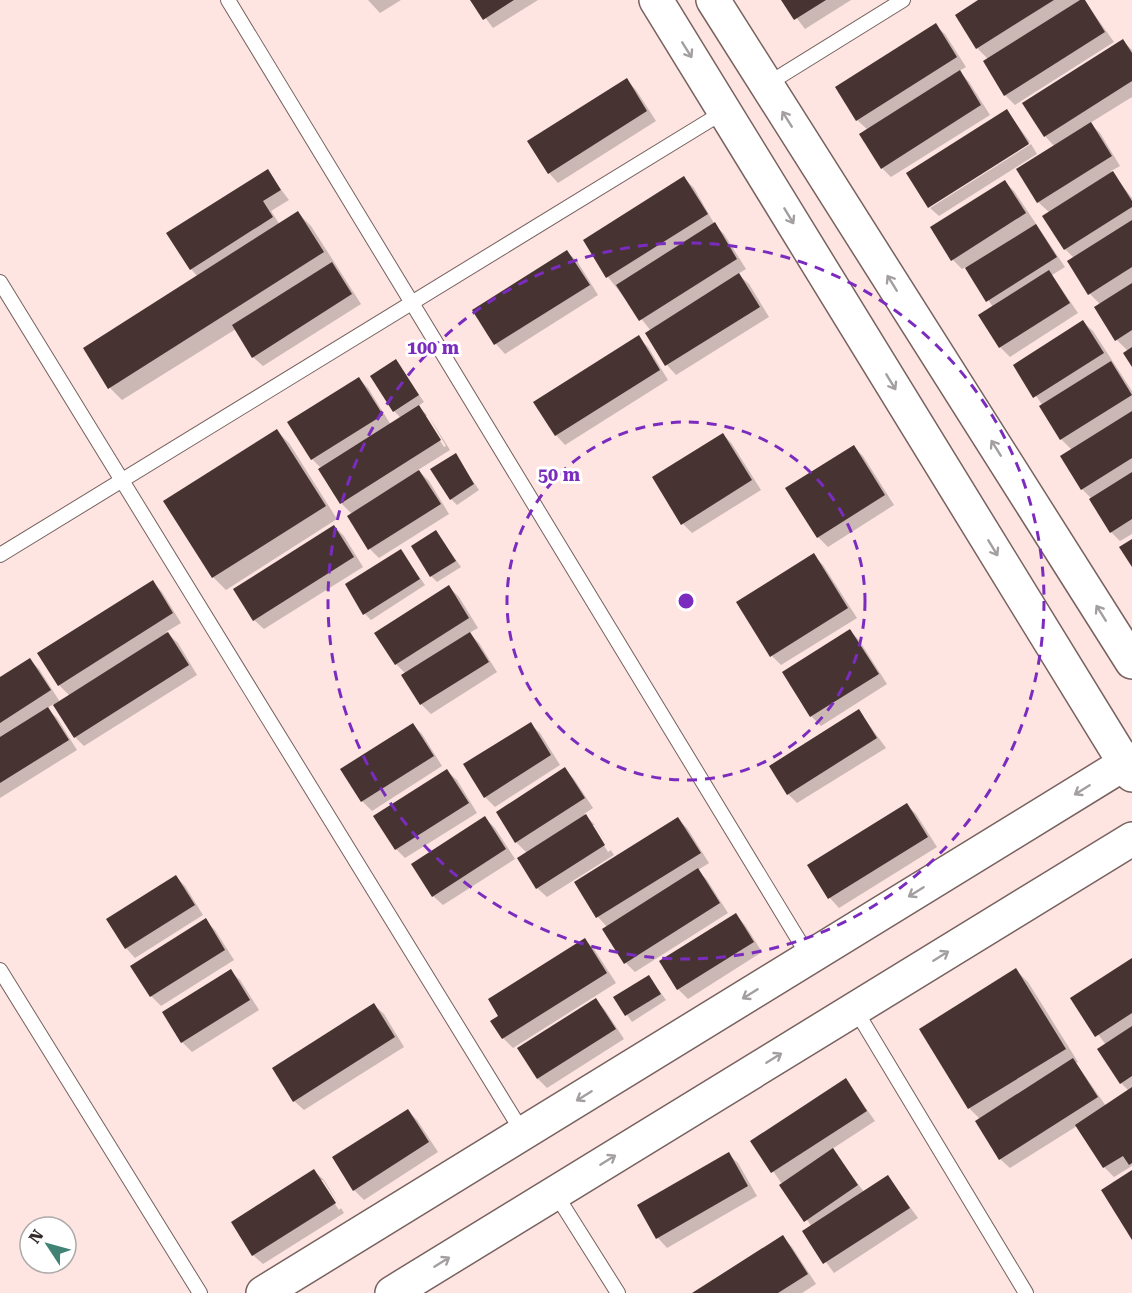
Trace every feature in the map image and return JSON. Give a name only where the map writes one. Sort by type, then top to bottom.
[{"type":"street","points":[[263,1293],[809,957],[1130,766],[656,0]]},
{"type":"street","points":[[713,0],[1132,662]]},
{"type":"street","points":[[392,1293],[1132,839]]},
{"type":"lane","points":[[228,0],[809,957]]},
{"type":"lane","points":[[766,85],[903,0]]},
{"type":"lane","points":[[0,555],[725,111]]},
{"type":"lane","points":[[0,282],[523,1133]]},
{"type":"lane","points":[[0,970],[200,1293]]},
{"type":"lane","points":[[855,1009],[1026,1293]]},
{"type":"lane","points":[[555,1193],[618,1293]]},
{"type":"building","points":[[470,0],[514,0],[483,20]]},
{"type":"building","points":[[781,0],[826,0],[794,20]]},
{"type":"building","points":[[978,0],[1054,0],[976,49],[955,15]]},
{"type":"building","points":[[1080,0],[1085,0],[1105,32],[1004,96],[983,61]]},
{"type":"building","points":[[936,23],[957,57],[856,121],[835,87]]},
{"type":"building","points":[[1123,39],[1132,53],[1132,81],[1044,137],[1022,103]]},
{"type":"building","points":[[960,70],[981,105],[881,169],[859,134]]},
{"type":"building","points":[[627,78],[647,111],[548,174],[527,141]]},
{"type":"building","points":[[1007,109],[1029,144],[928,208],[906,173]]},
{"type":"building","points":[[1091,122],[1112,156],[1037,203],[1016,169]]},
{"type":"building","points":[[268,169],[281,190],[263,201],[273,217],[190,270],[166,233]]},
{"type":"building","points":[[1113,171],[1132,201],[1132,207],[1064,250],[1042,216]]},
{"type":"building","points":[[684,176],[708,214],[606,278],[583,240]]},
{"type":"building","points":[[1005,180],[1026,213],[951,261],[930,227]]},
{"type":"building","points":[[298,211],[324,252],[108,389],[83,348]]},
{"type":"building","points":[[1132,220],[1132,267],[1088,295],[1067,261]]},
{"type":"building","points":[[715,222],[737,259],[639,321],[616,285]]},
{"type":"building","points":[[1036,224],[1057,257],[986,302],[965,268]]},
{"type":"building","points":[[567,250],[590,285],[494,345],[472,310]]},
{"type":"building","points":[[332,262],[352,294],[252,358],[232,325]]},
{"type":"building","points":[[1049,270],[1070,303],[999,348],[978,315]]},
{"type":"building","points":[[739,273],[760,307],[665,366],[645,333]]},
{"type":"building","points":[[1132,283],[1132,330],[1115,341],[1094,307]]},
{"type":"building","points":[[1083,320],[1104,353],[1033,398],[1013,365]]},
{"type":"building","points":[[639,335],[660,370],[555,436],[533,402]]},
{"type":"building","points":[[1132,347],[1132,367],[1123,353]]},
{"type":"building","points":[[396,359],[419,395],[393,412],[370,376]]},
{"type":"building","points":[[1111,361],[1132,395],[1060,440],[1039,406]]},
{"type":"building","points":[[359,377],[383,415],[311,460],[287,422]]},
{"type":"building","points":[[419,405],[441,440],[340,504],[318,469]]},
{"type":"building","points":[[1132,411],[1132,458],[1081,490],[1060,456]]},
{"type":"building","points":[[277,429],[326,506],[212,578],[163,501]]},
{"type":"building","points":[[723,433],[752,480],[681,525],[652,477]]},
{"type":"building","points":[[854,445],[885,495],[817,538],[785,488]]},
{"type":"building","points":[[456,453],[474,484],[450,500],[430,469]]},
{"type":"building","points":[[419,470],[441,504],[368,550],[347,516]]},
{"type":"building","points":[[1132,472],[1132,519],[1110,533],[1089,499]]},
{"type":"building","points":[[334,525],[354,557],[253,621],[233,589]]},
{"type":"building","points":[[436,530],[456,561],[430,577],[411,546]]},
{"type":"building","points":[[1132,539],[1132,567],[1119,547]]},
{"type":"building","points":[[401,549],[420,579],[363,615],[345,584]]},
{"type":"building","points":[[814,553],[848,608],[770,657],[736,602]]},
{"type":"building","points":[[153,580],[173,613],[58,686],[37,653]]},
{"type":"building","points":[[449,585],[469,618],[395,665],[374,633]]},
{"type":"building","points":[[850,629],[879,674],[810,717],[782,672]]},
{"type":"building","points":[[168,632],[189,665],[74,738],[53,705]]},
{"type":"building","points":[[470,632],[489,662],[420,705],[401,675]]},
{"type":"building","points":[[30,658],[51,690],[0,723],[0,677]]},
{"type":"building","points":[[48,707],[69,740],[0,783],[0,737]]},
{"type":"building","points":[[859,709],[877,738],[787,795],[769,766]]},
{"type":"building","points":[[531,722],[551,755],[484,798],[463,764]]},
{"type":"building","points":[[413,723],[434,756],[361,802],[340,769]]},
{"type":"building","points":[[565,767],[585,798],[515,843],[496,812]]},
{"type":"building","points":[[447,769],[469,803],[395,850],[373,816]]},
{"type":"building","points":[[907,803],[928,837],[828,899],[807,865]]},
{"type":"building","points":[[586,814],[605,845],[536,889],[517,858]]},
{"type":"building","points":[[485,816],[506,849],[432,897],[411,864]]},
{"type":"building","points":[[678,817],[701,853],[596,918],[574,882]]},
{"type":"building","points":[[698,868],[720,903],[624,964],[602,929]]},
{"type":"building","points":[[176,875],[195,905],[125,949],[106,919]]},
{"type":"building","points":[[736,913],[754,942],[677,990],[659,961]]},
{"type":"building","points":[[206,918],[225,950],[150,997],[130,966]]},
{"type":"building","points":[[585,938],[607,973],[502,1039],[490,1021],[498,1016],[488,999]]},
{"type":"building","points":[[1132,958],[1132,1013],[1095,1037],[1070,998]]},
{"type":"building","points":[[1016,968],[1066,1049],[968,1109],[919,1029]]},
{"type":"building","points":[[231,969],[250,1000],[181,1043],[162,1012]]},
{"type":"building","points":[[649,975],[661,994],[625,1016],[613,997]]},
{"type":"building","points":[[596,998],[616,1029],[537,1079],[517,1048]]},
{"type":"building","points":[[374,1003],[395,1037],[293,1102],[272,1068]]},
{"type":"building","points":[[1132,1026],[1132,1076],[1120,1084],[1097,1049]]},
{"type":"building","points":[[1073,1058],[1098,1097],[999,1160],[975,1121]]},
{"type":"building","points":[[846,1078],[867,1111],[771,1173],[750,1141]]},
{"type":"building","points":[[1132,1087],[1132,1163],[1129,1165],[1123,1156],[1103,1168],[1075,1125]]},
{"type":"building","points":[[408,1109],[429,1142],[353,1191],[332,1157]]},
{"type":"building","points":[[833,1148],[858,1185],[804,1222],[779,1185]]},
{"type":"building","points":[[729,1152],[748,1186],[656,1239],[637,1205]]},
{"type":"building","points":[[314,1169],[336,1203],[252,1256],[231,1222]]},
{"type":"building","points":[[1132,1170],[1132,1240],[1101,1190]]},
{"type":"building","points":[[888,1175],[910,1208],[823,1264],[802,1231]]},
{"type":"building","points":[[783,1235],[808,1274],[778,1293],[692,1293]]}]
